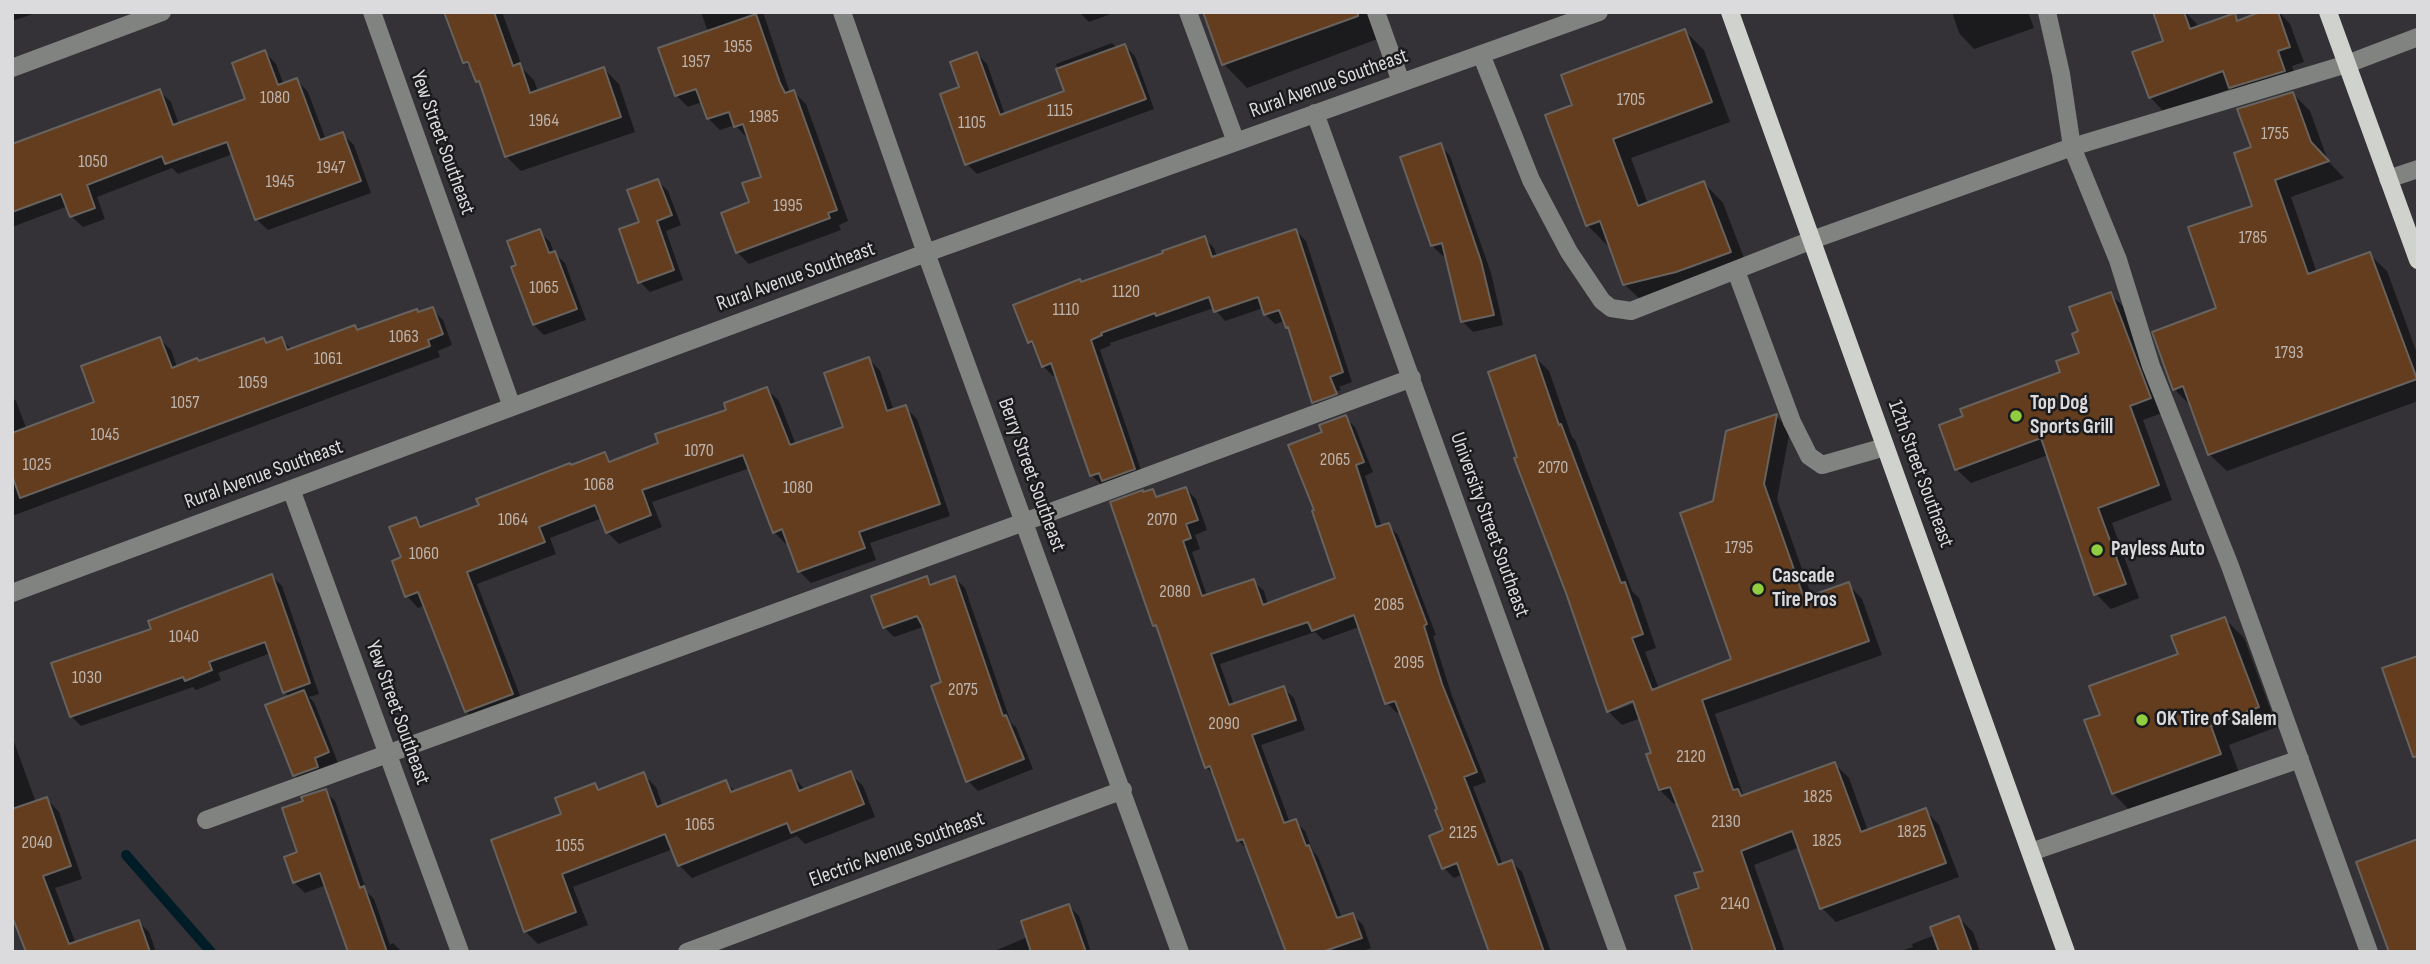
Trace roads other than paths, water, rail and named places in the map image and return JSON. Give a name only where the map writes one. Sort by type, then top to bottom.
[{"type":"main road","name":"12th Street Southeast","points":[[1730,12],[2066,952]]},
{"type":"main road","points":[[2328,12],[2418,260]]},
{"type":"street","points":[[12,68],[162,12]]},
{"type":"street","name":"Yew Street Southeast","points":[[372,12],[512,407]]},
{"type":"street","name":"Berry Street Southeast","points":[[842,12],[926,253],[1180,952]]},
{"type":"street","points":[[1188,12],[1236,142]]},
{"type":"street","points":[[1376,12],[1401,82]]},
{"type":"street","name":"Rural Avenue Southeast","points":[[12,593],[926,253],[1598,12]]},
{"type":"street","points":[[2047,12],[2061,74],[2072,147],[2118,260],[2151,366],[2230,566],[2369,952]]},
{"type":"street","points":[[1482,54],[1531,180],[1569,251],[1602,301],[1611,308],[1631,311],[1812,240],[2072,147],[2416,43]]},
{"type":"street","name":"University Street Southeast","points":[[1315,113],[1618,952]]},
{"type":"street","points":[[2388,178],[2418,169]]},
{"type":"street","points":[[1736,271],[1792,422],[1809,456],[1822,465],[1885,446]]},
{"type":"street","points":[[206,820],[1412,378]]},
{"type":"street","name":"Yew Street Southeast","points":[[291,489],[460,952]]},
{"type":"street","points":[[2031,852],[2300,759]]},
{"type":"street","name":"Electric Avenue Southeast","points":[[687,952],[1123,790]]},
{"type":"waterway","points":[[126,855],[211,952]]},
{"type":"place","name":"Top Dog Sports Grill","points":[[2016,416]]},
{"type":"place","name":"Payless Auto","points":[[2097,550]]},
{"type":"place","name":"Cascade Tire Pros","points":[[1758,589]]},
{"type":"place","name":"OK Tire of Salem","points":[[2142,720]]}]
